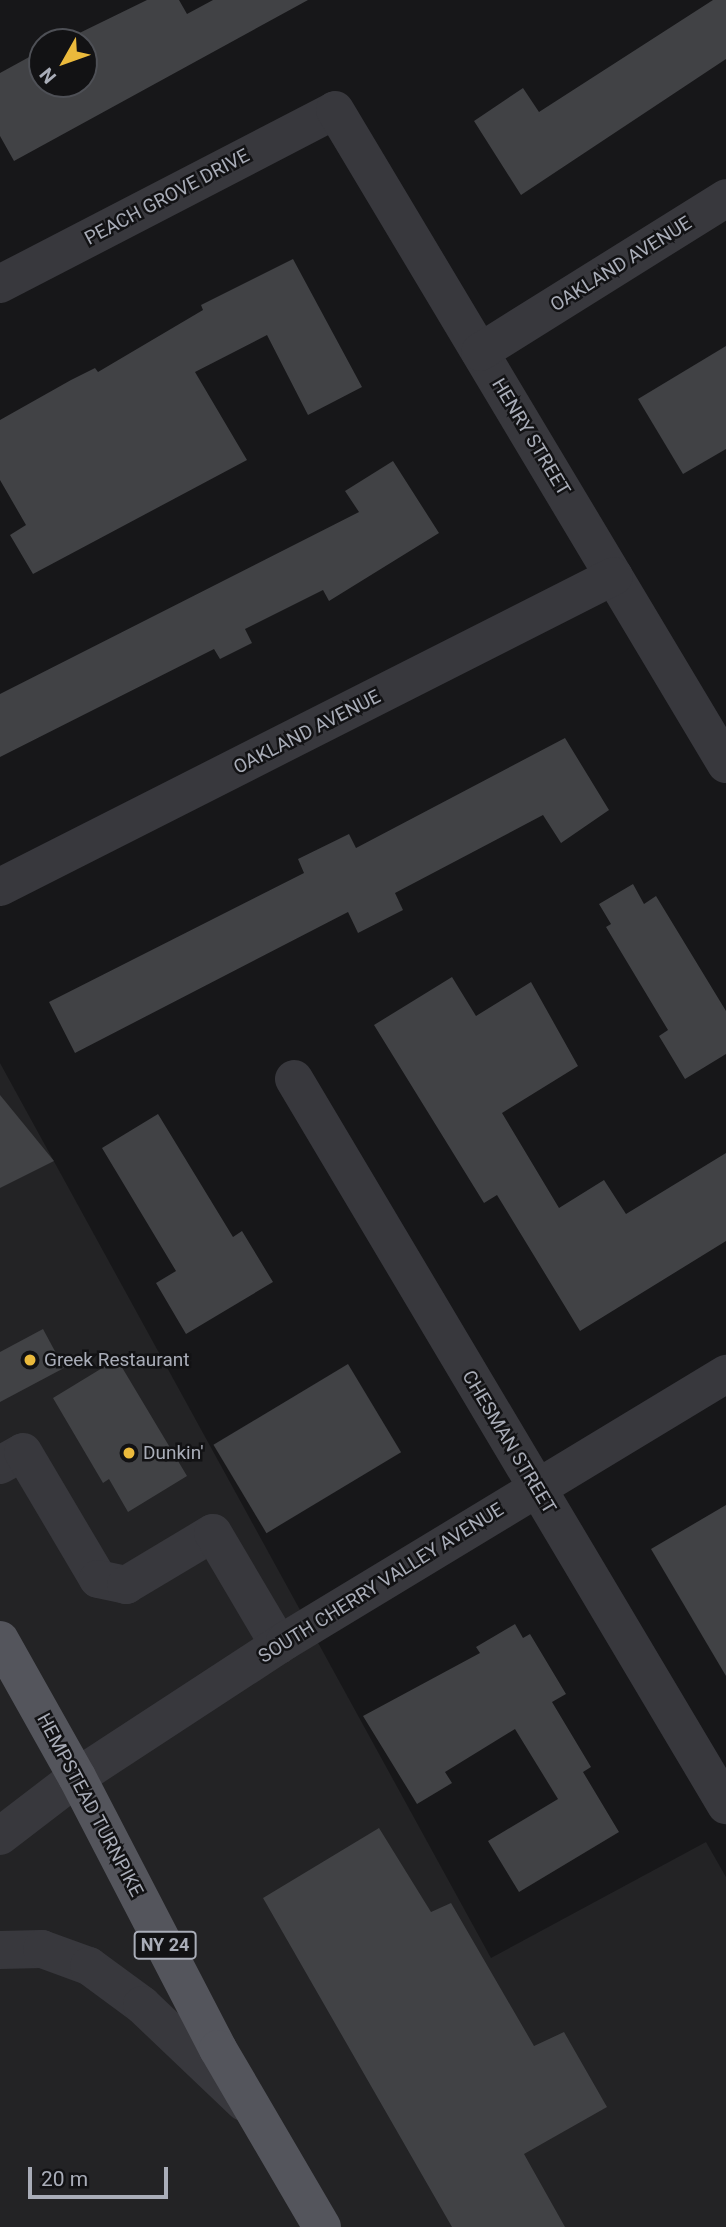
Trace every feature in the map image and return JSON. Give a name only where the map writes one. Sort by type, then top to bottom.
[{"type":"main road","name":"HEMPSTEAD TURNPIKE","points":[[0,1640],[77,1777],[255,2113],[322,2227]]},
{"type":"street","name":"PEACH GROVE DRIVE","points":[[0,284],[335,110]]},
{"type":"street","name":"HENRY STREET","points":[[335,110],[726,764]]},
{"type":"street","name":"OAKLAND AVENUE","points":[[480,352],[726,198]]},
{"type":"street","name":"OAKLAND AVENUE","points":[[0,887],[614,576]]},
{"type":"street","name":"CHESMAN STREET","points":[[294,1079],[726,1805]]},
{"type":"street","name":"SOUTH CHERRY VALLEY AVENUE","points":[[0,1836],[77,1777],[279,1645],[726,1374]]},
{"type":"street","points":[[0,1465],[23,1452],[98,1578],[126,1585],[213,1534],[279,1645]]},
{"type":"street","points":[[0,1950],[42,1950],[89,1966],[142,2005],[255,2113]]},
{"type":"shaded area","points":[[0,1063],[491,1958],[706,1842],[726,1877],[726,2227],[0,2227]]},
{"type":"building","points":[[147,0],[179,0],[187,14],[213,0],[308,0],[14,161],[0,136],[0,73],[28,58],[28,98],[98,98],[98,28],[90,28]]},
{"type":"building","points":[[713,0],[726,0],[726,59],[521,195],[474,121],[523,88],[539,112]]},
{"type":"building","points":[[293,259],[362,387],[308,415],[267,335],[195,372],[247,460],[33,574],[10,535],[26,525],[0,480],[0,420],[95,368],[98,372],[203,310],[201,305]]},
{"type":"building","points":[[726,346],[726,449],[683,474],[638,399]]},
{"type":"building","points":[[393,461],[439,533],[329,601],[323,590],[245,629],[252,643],[220,659],[214,649],[0,757],[0,694],[359,512],[345,491]]},
{"type":"building","points":[[565,738],[609,810],[561,843],[543,815],[395,893],[403,910],[358,933],[348,912],[75,1053],[49,1002],[304,873],[298,859],[349,834],[356,848]]},
{"type":"building","points":[[633,884],[644,904],[656,896],[726,1011],[726,1054],[685,1079],[659,1036],[668,1030],[606,927],[611,924],[599,904]]},
{"type":"building","points":[[452,977],[476,1016],[531,982],[578,1066],[502,1113],[559,1208],[604,1180],[626,1214],[726,1153],[726,1241],[580,1331],[497,1195],[484,1203],[374,1025]]},
{"type":"building","points":[[0,1095],[54,1161],[0,1188]]},
{"type":"building","points":[[158,1114],[233,1237],[242,1231],[273,1282],[186,1334],[156,1283],[176,1271],[102,1148]]},
{"type":"building","name":"Greek Restaurant","points":[[43,1329],[64,1368],[0,1402],[0,1352]]},
{"type":"building","name":"Dunkin'","points":[[117,1359],[187,1476],[128,1512],[109,1479],[103,1483],[53,1398]]},
{"type":"building","points":[[348,1364],[401,1452],[266,1533],[213,1445]]},
{"type":"building","points":[[726,1505],[726,1676],[651,1549]]},
{"type":"building","points":[[515,1624],[523,1638],[530,1634],[566,1694],[552,1702],[591,1767],[583,1772],[619,1832],[519,1892],[488,1841],[558,1799],[515,1729],[445,1772],[452,1783],[417,1804],[363,1716],[480,1653],[476,1647]]},
{"type":"building","points":[[379,1828],[431,1912],[451,1903],[534,2046],[564,2032],[607,2107],[524,2154],[565,2227],[452,2227],[263,1898]]},
{"type":"place","name":"Greek Restaurant","points":[[30,1360]]},
{"type":"place","name":"Dunkin'","points":[[129,1453]]}]
